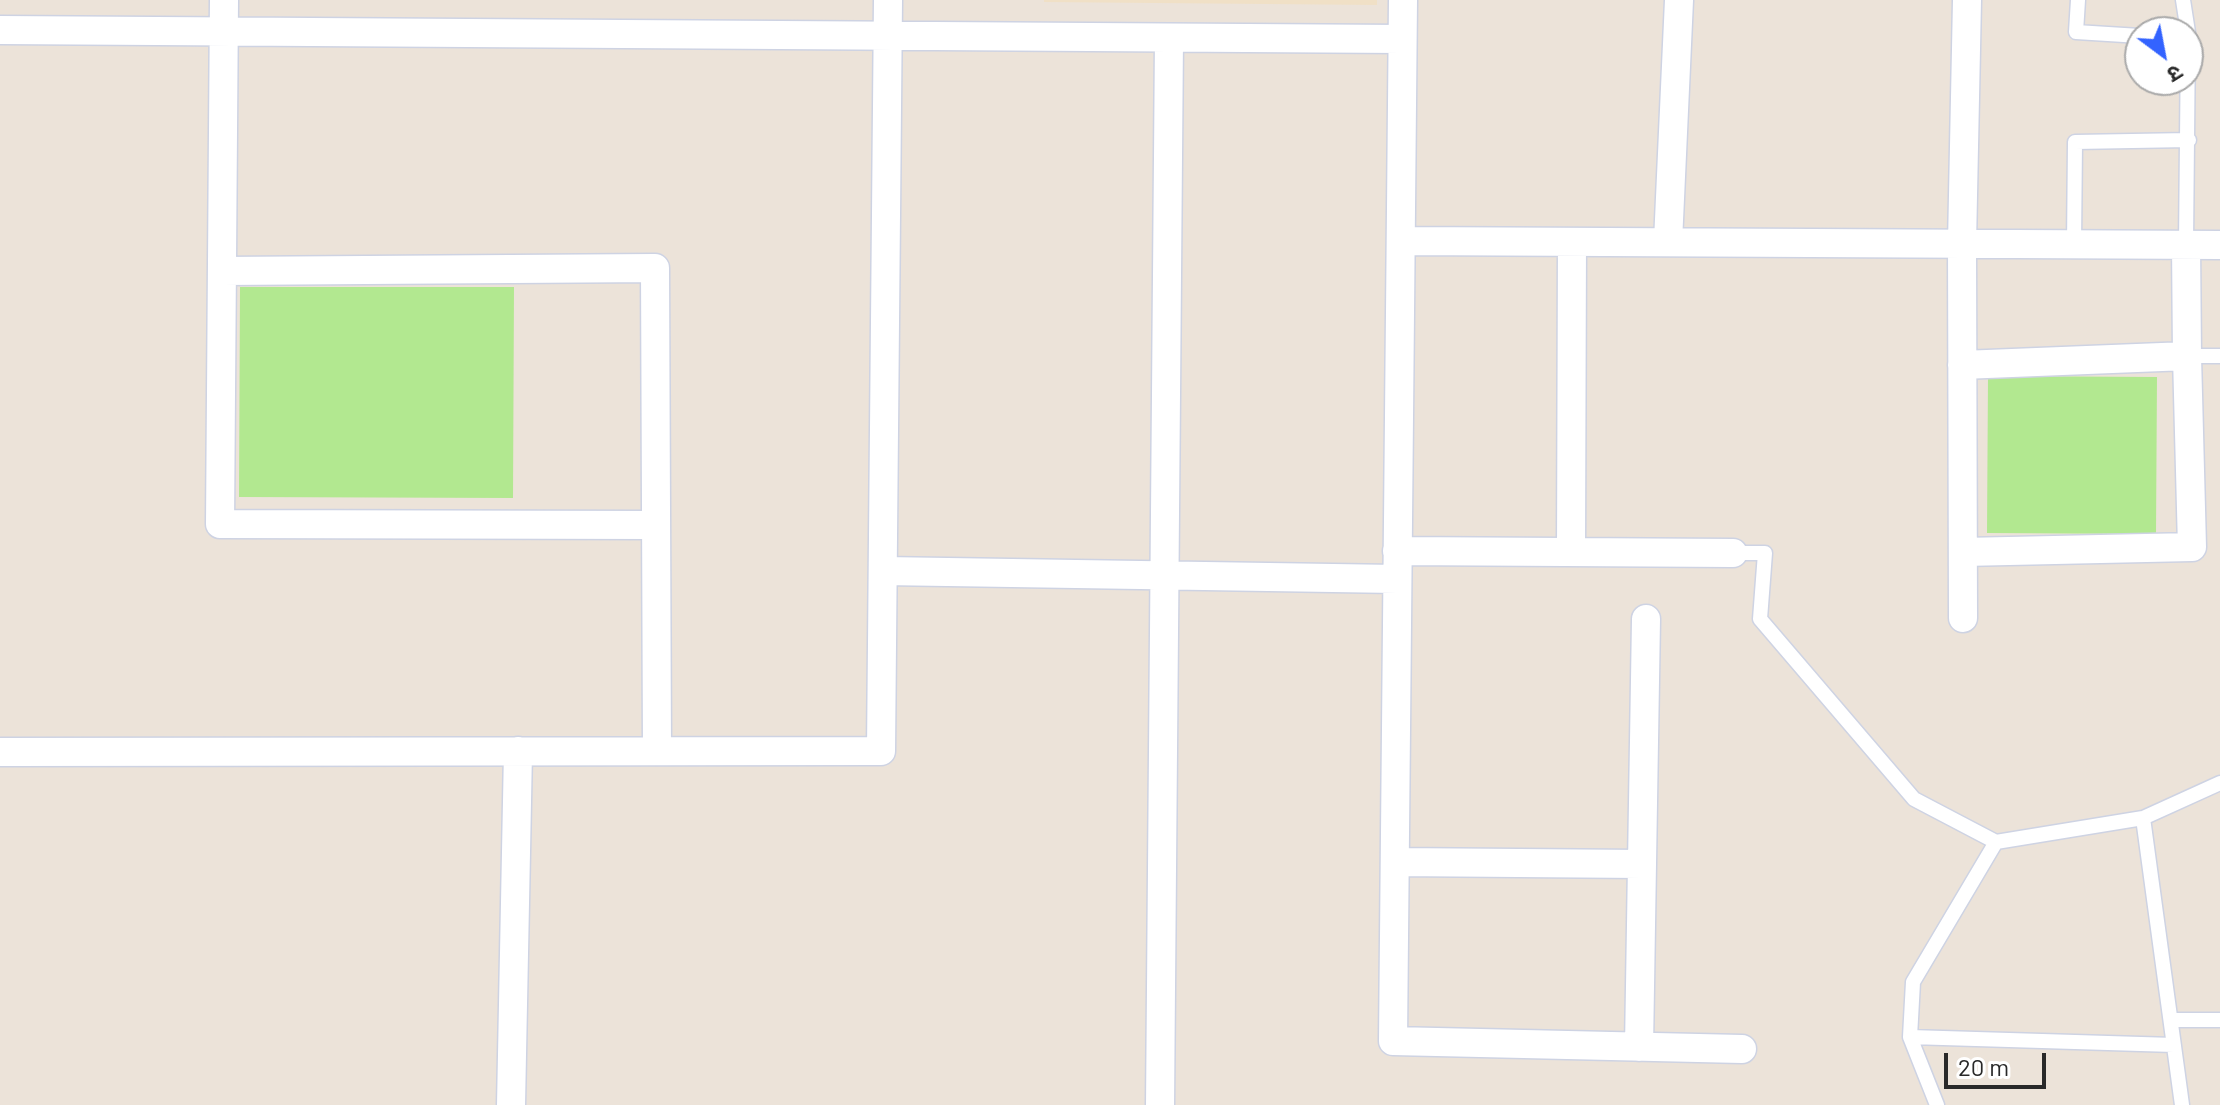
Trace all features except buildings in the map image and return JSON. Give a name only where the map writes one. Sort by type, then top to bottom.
[{"type":"street","points":[[224,0],[220,524],[655,525]]},
{"type":"street","points":[[0,752],[881,751],[888,0]]},
{"type":"street","points":[[1403,0],[1393,1041],[1742,1049]]},
{"type":"street","points":[[1668,242],[1679,0]]},
{"type":"street","points":[[1963,618],[1962,244],[1967,0]]},
{"type":"street","points":[[0,30],[1402,39]]},
{"type":"street","points":[[1160,1105],[1169,38]]},
{"type":"street","points":[[1401,241],[2220,245]]},
{"type":"street","points":[[1571,552],[1572,242]]},
{"type":"street","points":[[1963,552],[2192,547],[2186,244]]},
{"type":"street","points":[[222,271],[655,268],[657,751]]},
{"type":"street","points":[[1962,365],[2187,356]]},
{"type":"street","points":[[883,571],[1164,576],[1397,565],[1571,552],[1733,553]]},
{"type":"street","points":[[1639,1047],[1646,619]]},
{"type":"street","points":[[511,1105],[518,751]]},
{"type":"street","points":[[1395,862],[1642,864]]},
{"type":"lane","points":[[2078,0],[2076,32],[2124,35]]},
{"type":"lane","points":[[2186,244],[2189,96]]},
{"type":"lane","points":[[2074,245],[2075,142],[2189,140]]},
{"type":"lane","points":[[2187,356],[2220,356]]},
{"type":"lane","points":[[1733,553],[1765,553],[1760,619],[1914,799],[1996,842],[2143,818],[2220,783]]},
{"type":"lane","points":[[2143,818],[2182,1105]]},
{"type":"lane","points":[[1937,1105],[1910,1037],[1913,982],[1996,842]]},
{"type":"lane","points":[[2171,1020],[2220,1020]]},
{"type":"lane","points":[[1910,1037],[2174,1045]]},
{"type":"shaded area","points":[[1377,0],[1377,5],[1044,2]]},
{"type":"green space","points":[[240,287],[514,287],[513,498],[239,497]]},
{"type":"green space","points":[[1988,376],[2157,377],[2156,534],[1987,533]]}]
